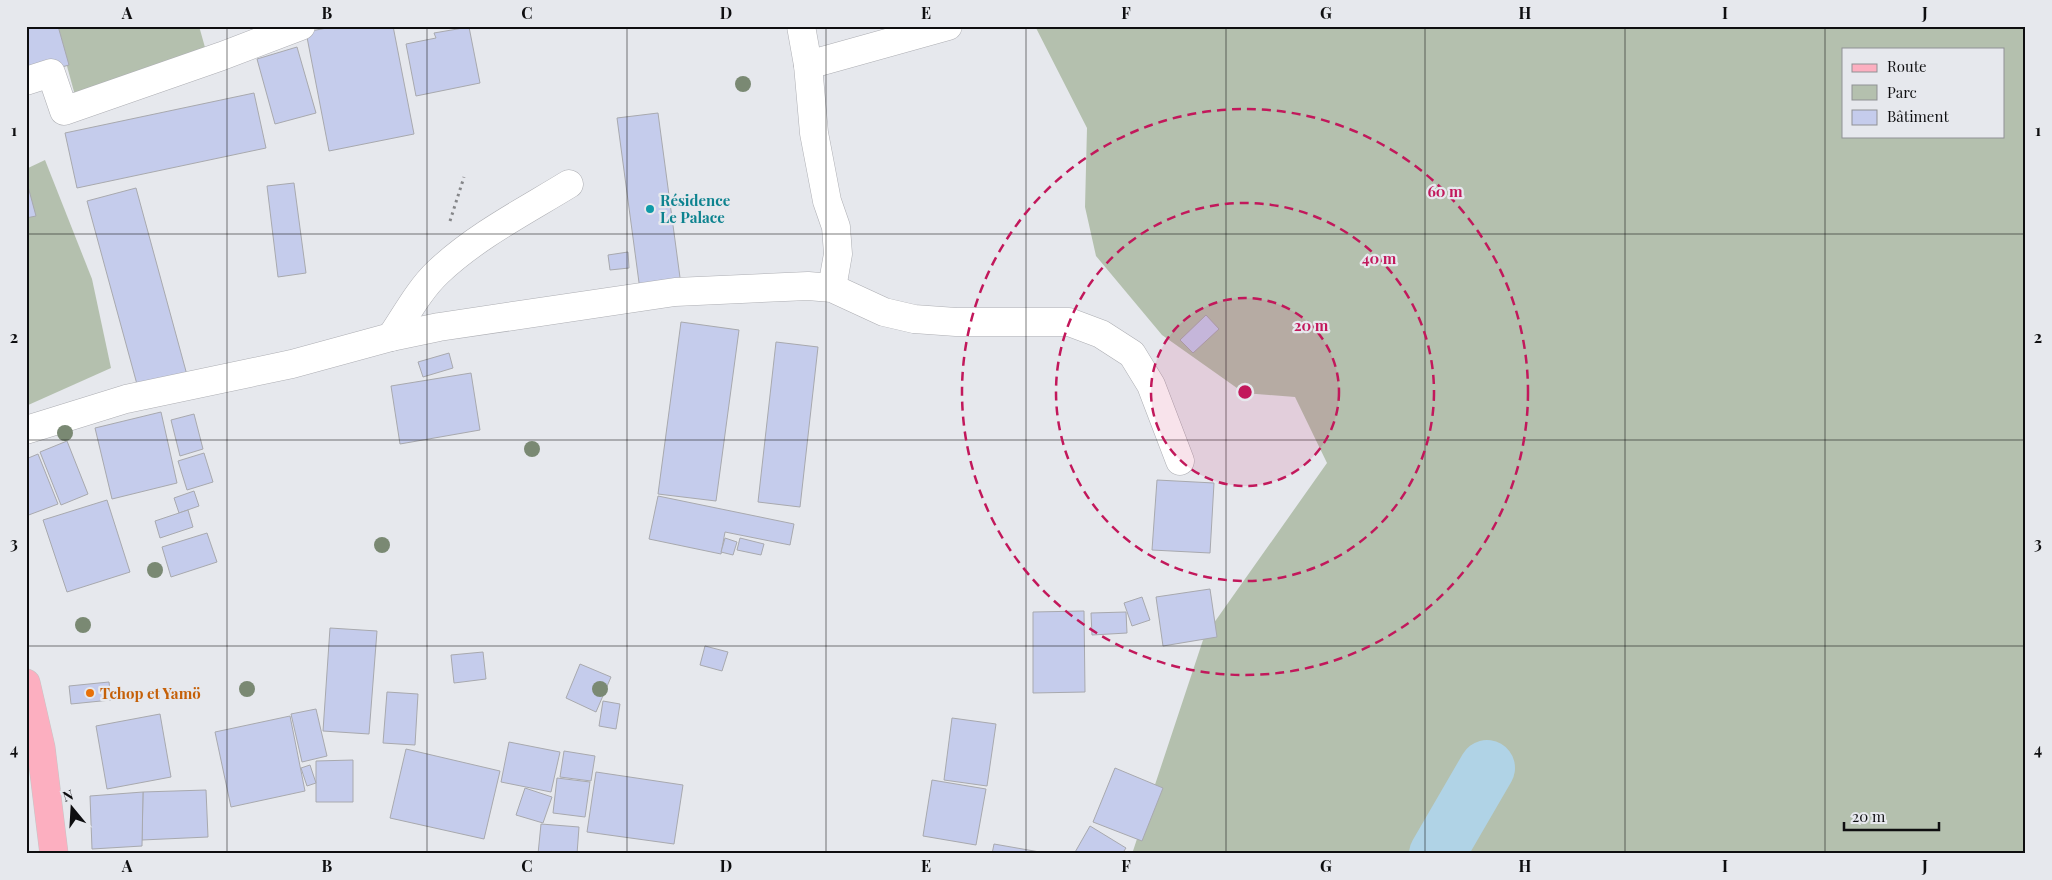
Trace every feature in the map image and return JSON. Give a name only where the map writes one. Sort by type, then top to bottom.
[{"type":"main road","points":[[26,683],[33,750],[54,854]]},
{"type":"street","points":[[26,81],[51,73],[64,111],[222,56],[301,26]]},
{"type":"street","points":[[801,26],[808,65],[814,133],[827,201],[836,227],[838,254],[832,288]]},
{"type":"street","points":[[808,65],[948,26]]},
{"type":"street","points":[[391,337],[437,273],[472,244],[569,184]]},
{"type":"street","points":[[26,430],[126,399],[292,364],[391,337],[439,327],[675,292],[808,286],[832,288],[884,312],[914,319],[956,322],[1069,322],[1101,334],[1132,354],[1151,385],[1180,461]]},
{"type":"green space","points":[[56,26],[199,26],[206,51],[76,99]]},
{"type":"green space","points":[[1035,26],[2026,26],[2026,854],[1132,854],[1204,637],[1327,463],[1295,397],[1244,393],[1162,335],[1096,256],[1085,207],[1087,128]]},
{"type":"green space","points":[[45,160],[92,279],[111,368],[26,406],[26,169]]},
{"type":"building","points":[[26,26],[58,26],[69,65],[26,77]]},
{"type":"building","points":[[337,26],[393,26],[414,134],[329,151],[306,32]]},
{"type":"building","points":[[469,27],[480,83],[416,96],[406,44],[436,38],[434,33]]},
{"type":"building","points":[[297,47],[316,113],[275,124],[257,59]]},
{"type":"building","points":[[254,93],[266,148],[77,188],[65,133]]},
{"type":"building","name":"Résidence Le Palace","points":[[658,113],[683,300],[642,305],[617,118]]},
{"type":"building","points":[[26,179],[36,216],[26,218]]},
{"type":"building","points":[[294,183],[306,273],[278,277],[267,186]]},
{"type":"building","points":[[136,188],[187,375],[138,388],[87,201]]},
{"type":"building","points":[[628,252],[629,268],[610,270],[608,255]]},
{"type":"building","points":[[1206,315],[1219,329],[1193,353],[1180,340]]},
{"type":"building","points":[[681,322],[739,330],[716,501],[658,494]]},
{"type":"building","points":[[776,342],[818,347],[800,507],[758,502]]},
{"type":"building","points":[[449,353],[453,368],[423,377],[418,362]]},
{"type":"building","points":[[471,373],[480,430],[400,444],[391,386]]},
{"type":"building","points":[[161,412],[177,483],[112,499],[95,428]]},
{"type":"building","points":[[194,414],[203,449],[180,456],[171,420]]},
{"type":"building","points":[[67,441],[88,494],[61,505],[40,452]]},
{"type":"building","points":[[204,453],[213,482],[187,490],[178,461]]},
{"type":"building","points":[[38,454],[58,504],[26,516],[26,459]]},
{"type":"building","points":[[1157,480],[1214,483],[1210,553],[1152,550]]},
{"type":"building","points":[[194,491],[199,506],[179,513],[174,498]]},
{"type":"building","points":[[658,496],[794,524],[790,545],[725,532],[721,554],[649,539]]},
{"type":"building","points":[[107,500],[130,572],[67,592],[43,520]]},
{"type":"building","points":[[188,510],[193,527],[160,538],[155,521]]},
{"type":"building","points":[[207,533],[217,562],[171,577],[162,547]]},
{"type":"building","points":[[725,538],[737,542],[733,555],[721,552]]},
{"type":"building","points":[[740,538],[764,544],[761,555],[737,550]]},
{"type":"building","points":[[1210,589],[1217,637],[1163,646],[1156,597]]},
{"type":"building","points":[[1142,597],[1150,620],[1132,626],[1124,603]]},
{"type":"building","points":[[1084,611],[1085,692],[1033,693],[1033,612]]},
{"type":"building","points":[[1126,612],[1127,633],[1092,635],[1091,613]]},
{"type":"building","points":[[330,628],[377,631],[369,734],[323,731]]},
{"type":"building","points":[[705,646],[728,652],[722,671],[700,665]]},
{"type":"building","points":[[483,652],[486,679],[454,683],[451,655]]},
{"type":"building","points":[[580,664],[611,677],[596,712],[566,698]]},
{"type":"building","name":"Tchop et Yamö","points":[[109,682],[111,700],[71,704],[69,686]]},
{"type":"building","points":[[387,692],[418,694],[415,745],[383,743]]},
{"type":"building","points":[[603,701],[620,704],[616,729],[599,726]]},
{"type":"building","points":[[316,709],[327,756],[302,762],[291,714]]},
{"type":"building","points":[[160,714],[171,777],[107,789],[96,726]]},
{"type":"building","points":[[290,716],[305,791],[231,807],[215,732]]},
{"type":"building","points":[[952,718],[996,724],[987,786],[944,780]]},
{"type":"building","points":[[509,742],[560,752],[551,792],[501,782]]},
{"type":"building","points":[[406,749],[500,771],[484,839],[390,818]]},
{"type":"building","points":[[564,751],[595,756],[591,781],[560,777]]},
{"type":"building","points":[[353,760],[353,802],[316,802],[316,761]]},
{"type":"building","points":[[310,765],[316,783],[307,786],[301,768]]},
{"type":"building","points":[[1115,768],[1163,788],[1142,841],[1093,822]]},
{"type":"building","points":[[596,772],[683,785],[674,844],[587,832]]},
{"type":"building","points":[[557,778],[590,782],[585,817],[553,813]]},
{"type":"building","points":[[932,780],[986,789],[976,845],[923,836]]},
{"type":"building","points":[[525,788],[552,797],[543,823],[516,815]]},
{"type":"building","points":[[206,790],[208,837],[142,840],[143,792]]},
{"type":"building","points":[[143,792],[142,846],[92,849],[90,796]]},
{"type":"building","points":[[541,824],[579,827],[577,854],[538,854]]},
{"type":"building","points":[[1090,826],[1126,848],[1122,854],[1074,854]]},
{"type":"building","points":[[994,844],[1051,854],[992,854]]},
{"type":"waterway","points":[[1437,854],[1487,768]]},
{"type":"place","name":"Résidence Le Palace","points":[[650,209]]},
{"type":"place","name":"Tchop et Yamö","points":[[90,693]]}]
